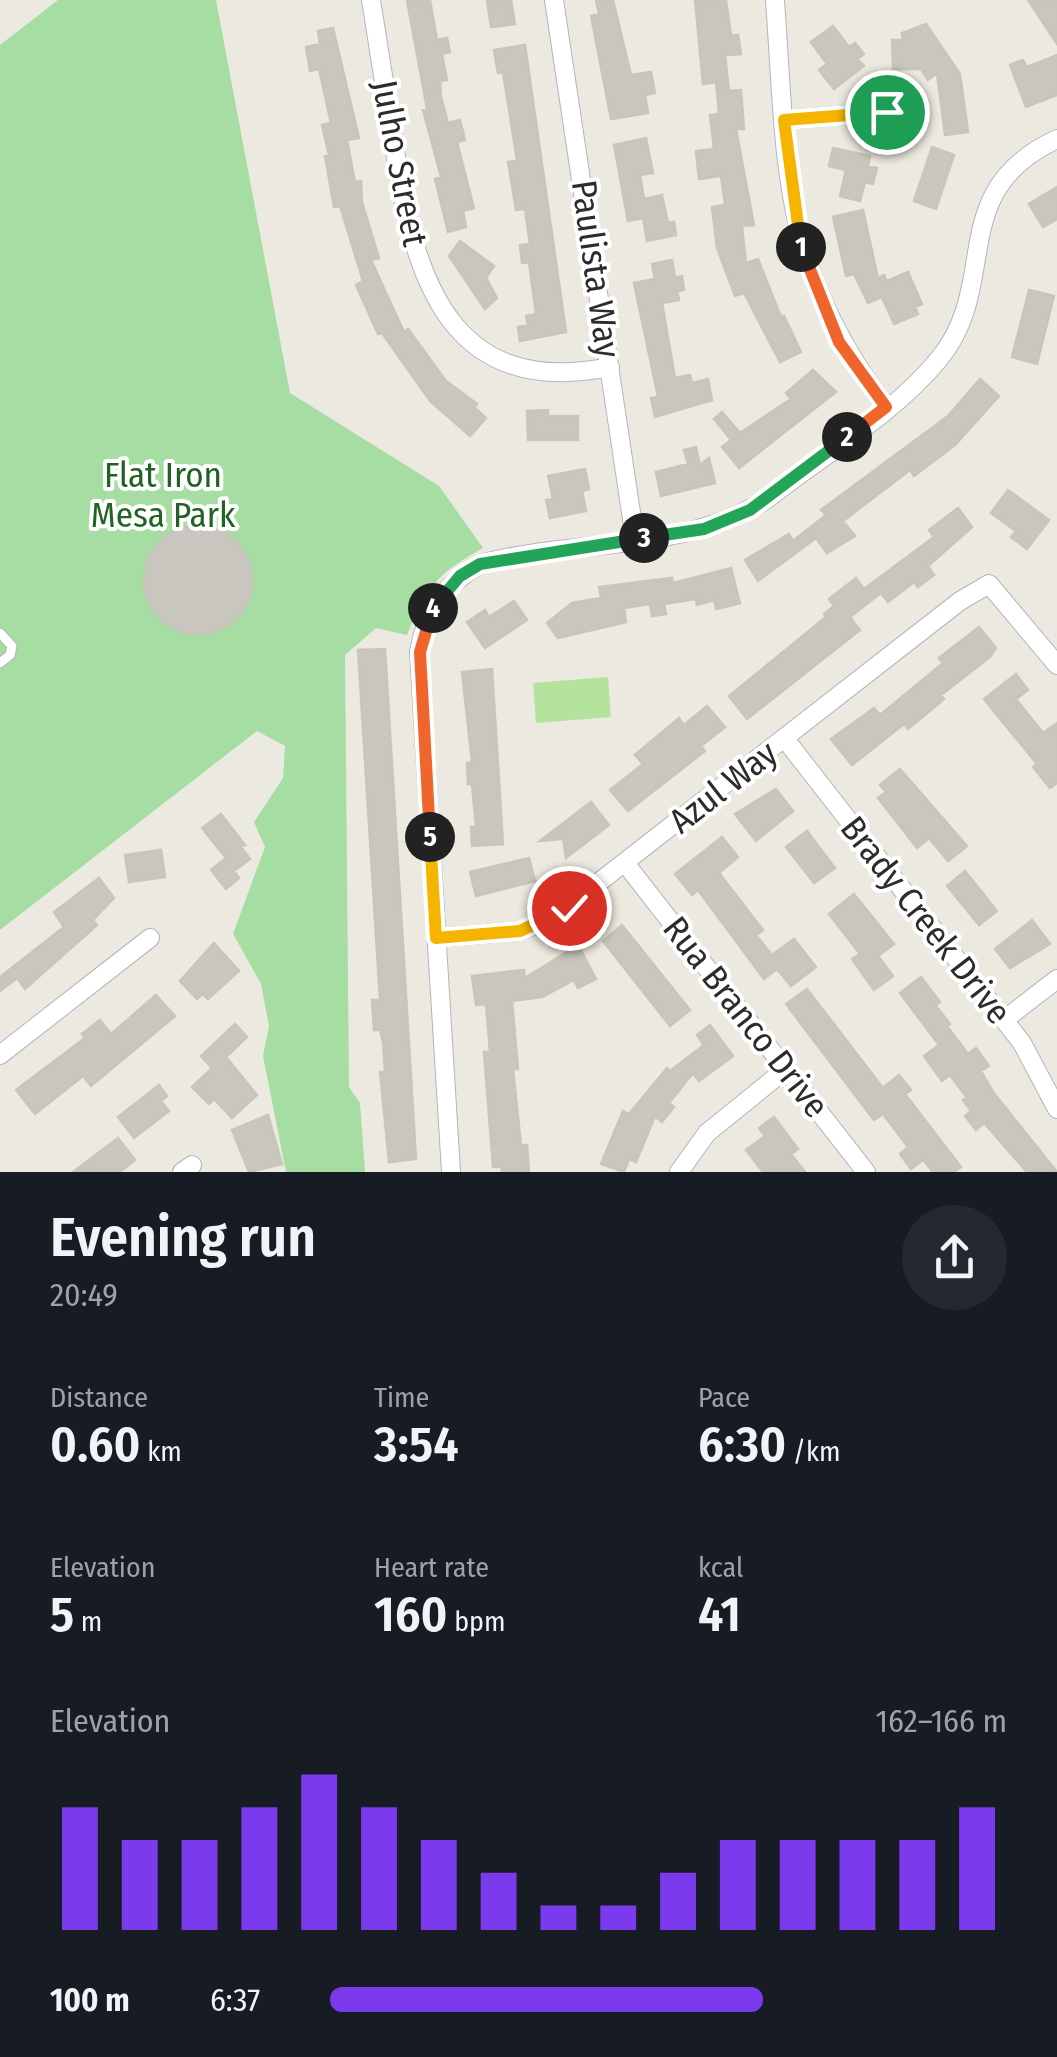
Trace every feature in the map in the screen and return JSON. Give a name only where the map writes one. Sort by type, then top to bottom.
[{"type":"street","name":"Julho Street","points":[[371,0],[409,237],[437,303],[486,356],[518,370],[554,375],[610,368]]},
{"type":"street","name":"Paulista Way","points":[[554,0],[635,539]]},
{"type":"street","points":[[775,0],[792,208],[805,263],[839,342],[886,407]]},
{"type":"street","points":[[784,120],[887,112]]},
{"type":"street","points":[[451,1172],[420,652],[433,607],[460,576],[480,564],[704,529],[750,510],[886,407],[939,359],[957,332],[968,302],[979,226],[989,201],[1022,159],[1057,139]]},
{"type":"street","name":"Azul Way","points":[[436,938],[537,926],[569,908],[988,584],[1057,665]]},
{"type":"street","name":"Brady Creek Drive","points":[[784,739],[1004,1020],[1031,1058],[1057,1109]]},
{"type":"street","name":"Rua Branco Drive","points":[[625,863],[866,1172]]},
{"type":"street","points":[[0,1054],[150,938]]},
{"type":"street","points":[[1004,1020],[1057,979]]},
{"type":"street","points":[[679,1172],[707,1133],[786,1069]]},
{"type":"lane","points":[[0,633],[10,641],[12,651],[0,663]]},
{"type":"green space","name":"Flat Iron Mesa Park","points":[[58,0],[216,0],[290,393],[439,486],[483,548],[435,583],[407,635],[376,628],[345,655],[349,1087],[360,1103],[365,1172],[286,1172],[263,1056],[269,1026],[261,984],[233,934],[265,847],[254,822],[283,778],[285,746],[257,731],[0,930],[0,45]]},
{"type":"green space","points":[[608,677],[611,717],[536,723],[533,683]]},
{"type":"building","points":[[407,0],[430,0],[437,40],[447,38],[450,52],[442,54],[447,80],[440,81],[441,97],[448,123],[460,120],[465,140],[457,142],[474,208],[463,211],[466,227],[448,232],[435,179],[441,177],[423,110],[427,109]]},
{"type":"building","points":[[487,0],[511,0],[515,24],[491,27]]},
{"type":"building","points":[[596,0],[613,0],[631,75],[651,72],[655,93],[645,95],[648,113],[611,119],[591,16],[599,14]]},
{"type":"building","points":[[695,0],[726,0],[731,36],[738,35],[741,54],[725,55],[729,91],[741,90],[744,129],[736,129],[754,225],[742,226],[746,263],[758,259],[781,317],[784,316],[801,352],[780,362],[744,293],[735,296],[717,248],[712,207],[725,205],[721,176],[699,179],[696,151],[714,149],[710,115],[719,114],[716,82],[703,84]]},
{"type":"building","points":[[1028,0],[1057,0],[1057,44]]},
{"type":"building","points":[[926,24],[960,74],[968,132],[945,135],[937,73],[928,80],[921,69],[893,69],[892,40],[903,40],[902,33]]},
{"type":"building","points":[[833,26],[849,47],[855,43],[864,54],[857,59],[864,66],[834,89],[819,70],[827,64],[811,42]]},
{"type":"building","points":[[333,28],[359,138],[347,140],[355,182],[361,181],[362,202],[379,258],[371,260],[404,332],[408,329],[446,381],[477,404],[474,407],[486,418],[470,436],[430,401],[382,333],[378,334],[356,285],[363,281],[340,206],[334,207],[325,156],[329,155],[322,125],[331,123],[319,69],[310,71],[306,47],[320,44],[318,31]]},
{"type":"building","points":[[525,45],[566,332],[520,341],[518,327],[528,325],[526,316],[536,314],[529,262],[522,263],[520,245],[530,244],[525,209],[516,210],[508,162],[517,160],[503,72],[498,73],[494,50]]},
{"type":"building","points":[[1057,55],[1057,95],[1026,107],[1010,65],[1023,60],[1027,67]]},
{"type":"building","points":[[646,138],[653,173],[640,175],[644,199],[662,195],[668,223],[674,222],[676,235],[647,241],[643,218],[628,221],[614,145]]},
{"type":"building","points":[[932,147],[954,155],[936,209],[914,201]]},
{"type":"building","points":[[833,148],[870,156],[868,166],[877,168],[873,184],[865,182],[860,201],[840,196],[846,170],[829,166]]},
{"type":"building","points":[[1057,187],[1057,219],[1043,227],[1029,204]]},
{"type":"building","points":[[863,210],[878,278],[884,275],[887,281],[908,272],[922,304],[915,307],[918,314],[894,324],[882,297],[868,303],[854,274],[846,276],[833,217]]},
{"type":"building","points":[[460,241],[494,266],[486,278],[497,298],[485,309],[449,256]]},
{"type":"building","points":[[672,260],[675,278],[682,276],[684,290],[677,291],[679,300],[662,303],[675,378],[690,375],[692,383],[708,379],[712,400],[655,417],[651,398],[658,397],[634,283],[655,279],[652,264]]},
{"type":"building","points":[[1029,290],[1054,296],[1037,364],[1012,357]]},
{"type":"building","points":[[813,370],[836,392],[739,468],[722,447],[731,440],[714,419],[722,412],[740,433],[791,399],[786,393]]},
{"type":"building","points":[[980,379],[999,396],[955,445],[914,476],[910,470],[843,521],[855,536],[827,553],[816,538],[758,581],[745,560],[789,534],[793,541],[826,515],[821,510],[948,416]]},
{"type":"building","points":[[548,410],[548,416],[578,416],[578,440],[528,440],[527,411]]},
{"type":"building","points":[[696,447],[700,465],[709,458],[715,483],[661,496],[656,472],[688,464],[684,450]]},
{"type":"building","points":[[585,469],[589,489],[582,491],[586,511],[550,518],[546,500],[553,499],[548,476]]},
{"type":"building","points":[[1008,490],[1049,520],[1027,549],[1011,537],[1016,531],[991,513]]},
{"type":"building","points":[[958,508],[972,527],[928,566],[934,575],[918,587],[914,582],[888,602],[881,593],[850,617],[860,630],[747,719],[729,696],[826,617],[824,614],[834,606],[829,599],[856,578],[864,589],[934,537],[929,530]]},
{"type":"building","points":[[198,526],[219,530],[237,541],[248,559],[252,580],[248,601],[237,619],[219,630],[198,634],[177,630],[159,619],[148,601],[144,580],[148,559],[159,541],[177,530]]},
{"type":"building","points":[[731,568],[740,603],[716,609],[714,600],[697,605],[696,599],[664,604],[666,614],[652,616],[650,604],[624,608],[626,622],[558,638],[547,623],[572,603],[601,598],[599,587],[672,578],[673,583]]},
{"type":"building","points":[[514,601],[527,620],[485,648],[467,622],[485,610],[489,617]]},
{"type":"building","points":[[979,627],[996,648],[990,657],[941,695],[944,699],[908,729],[904,724],[852,765],[831,739],[874,708],[880,715],[943,663],[939,658]]},
{"type":"building","points":[[385,649],[416,1159],[389,1162],[380,1072],[385,1072],[383,1042],[380,1030],[374,1030],[372,1000],[380,1000],[358,650]]},
{"type":"building","points":[[492,669],[503,844],[472,846],[471,827],[476,827],[472,784],[468,784],[467,763],[472,762],[462,672]]},
{"type":"building","points":[[1016,674],[1028,690],[1016,699],[1043,733],[1057,723],[1057,783],[1050,788],[1033,767],[1037,764],[984,699]]},
{"type":"building","points":[[707,706],[725,727],[701,746],[705,751],[628,811],[610,790],[643,764],[635,755],[679,718],[684,725]]},
{"type":"building","points":[[900,769],[967,846],[948,861],[929,838],[917,848],[878,798],[886,792],[880,785]]},
{"type":"building","points":[[776,789],[793,811],[756,841],[735,814]]},
{"type":"building","points":[[591,802],[609,825],[566,858],[563,839],[540,841]]},
{"type":"building","points":[[221,814],[245,845],[241,847],[250,859],[234,871],[239,878],[226,889],[211,870],[226,858],[202,828]]},
{"type":"building","points":[[807,831],[835,868],[814,883],[786,847]]},
{"type":"building","points":[[722,837],[738,857],[719,873],[763,930],[756,935],[772,955],[794,939],[816,967],[791,986],[777,969],[764,979],[698,890],[692,895],[675,874]]},
{"type":"building","points":[[161,850],[165,877],[129,882],[125,855]]},
{"type":"building","points":[[529,858],[535,881],[476,896],[470,872]]},
{"type":"building","points":[[965,871],[997,911],[979,925],[947,886]]},
{"type":"building","points":[[99,878],[114,898],[93,920],[97,925],[25,989],[17,978],[0,991],[0,977],[64,927],[54,912]]},
{"type":"building","points":[[854,894],[894,944],[878,956],[893,976],[874,990],[852,959],[860,954],[829,914]]},
{"type":"building","points":[[1032,920],[1050,944],[1010,968],[995,949]]},
{"type":"building","points":[[622,925],[690,1010],[670,1026],[603,941]]},
{"type":"building","points":[[214,943],[239,971],[208,999],[203,994],[197,999],[180,981]]},
{"type":"building","points":[[578,945],[596,979],[578,988],[574,980],[542,997],[512,1001],[518,1069],[513,1069],[521,1145],[527,1145],[529,1172],[502,1172],[502,1167],[493,1167],[484,1052],[490,1052],[486,1004],[476,1005],[472,976],[524,970],[525,978]]},
{"type":"building","points":[[921,977],[940,1002],[936,1006],[950,1024],[947,1026],[968,1054],[976,1048],[989,1066],[981,1071],[993,1092],[1057,1172],[1027,1172],[984,1123],[976,1130],[965,1116],[971,1111],[963,1100],[967,1098],[950,1075],[942,1081],[924,1056],[939,1045],[900,993]]},
{"type":"building","points":[[807,989],[883,1088],[899,1075],[911,1090],[905,1094],[961,1167],[954,1172],[933,1172],[923,1160],[911,1169],[900,1154],[908,1147],[883,1114],[874,1120],[786,1004]]},
{"type":"building","points":[[156,995],[175,1016],[91,1086],[83,1076],[35,1114],[16,1090],[85,1038],[82,1034],[100,1020],[111,1034]]},
{"type":"building","points":[[235,1024],[247,1037],[226,1057],[257,1095],[232,1118],[214,1099],[209,1104],[192,1087],[212,1068],[201,1056]]},
{"type":"building","points":[[710,1025],[733,1056],[699,1081],[693,1073],[669,1103],[674,1107],[662,1122],[655,1116],[636,1162],[629,1159],[624,1172],[601,1164],[623,1111],[629,1114],[667,1068],[670,1071],[704,1045],[697,1035]]},
{"type":"building","points":[[159,1085],[167,1096],[161,1101],[169,1111],[134,1138],[118,1117]]},
{"type":"building","points":[[268,1115],[282,1164],[249,1172],[232,1130]]},
{"type":"building","points":[[774,1117],[798,1149],[791,1154],[805,1172],[763,1172],[746,1150],[765,1136],[759,1128]]},
{"type":"building","points":[[118,1138],[135,1160],[120,1172],[73,1172]]},
{"type":"route","points":[[569,908],[520,931],[436,938],[420,652],[423,628],[445,590],[480,564],[704,529],[728,521],[771,496],[886,407],[839,342],[805,263],[795,227],[784,120],[887,112]]}]
